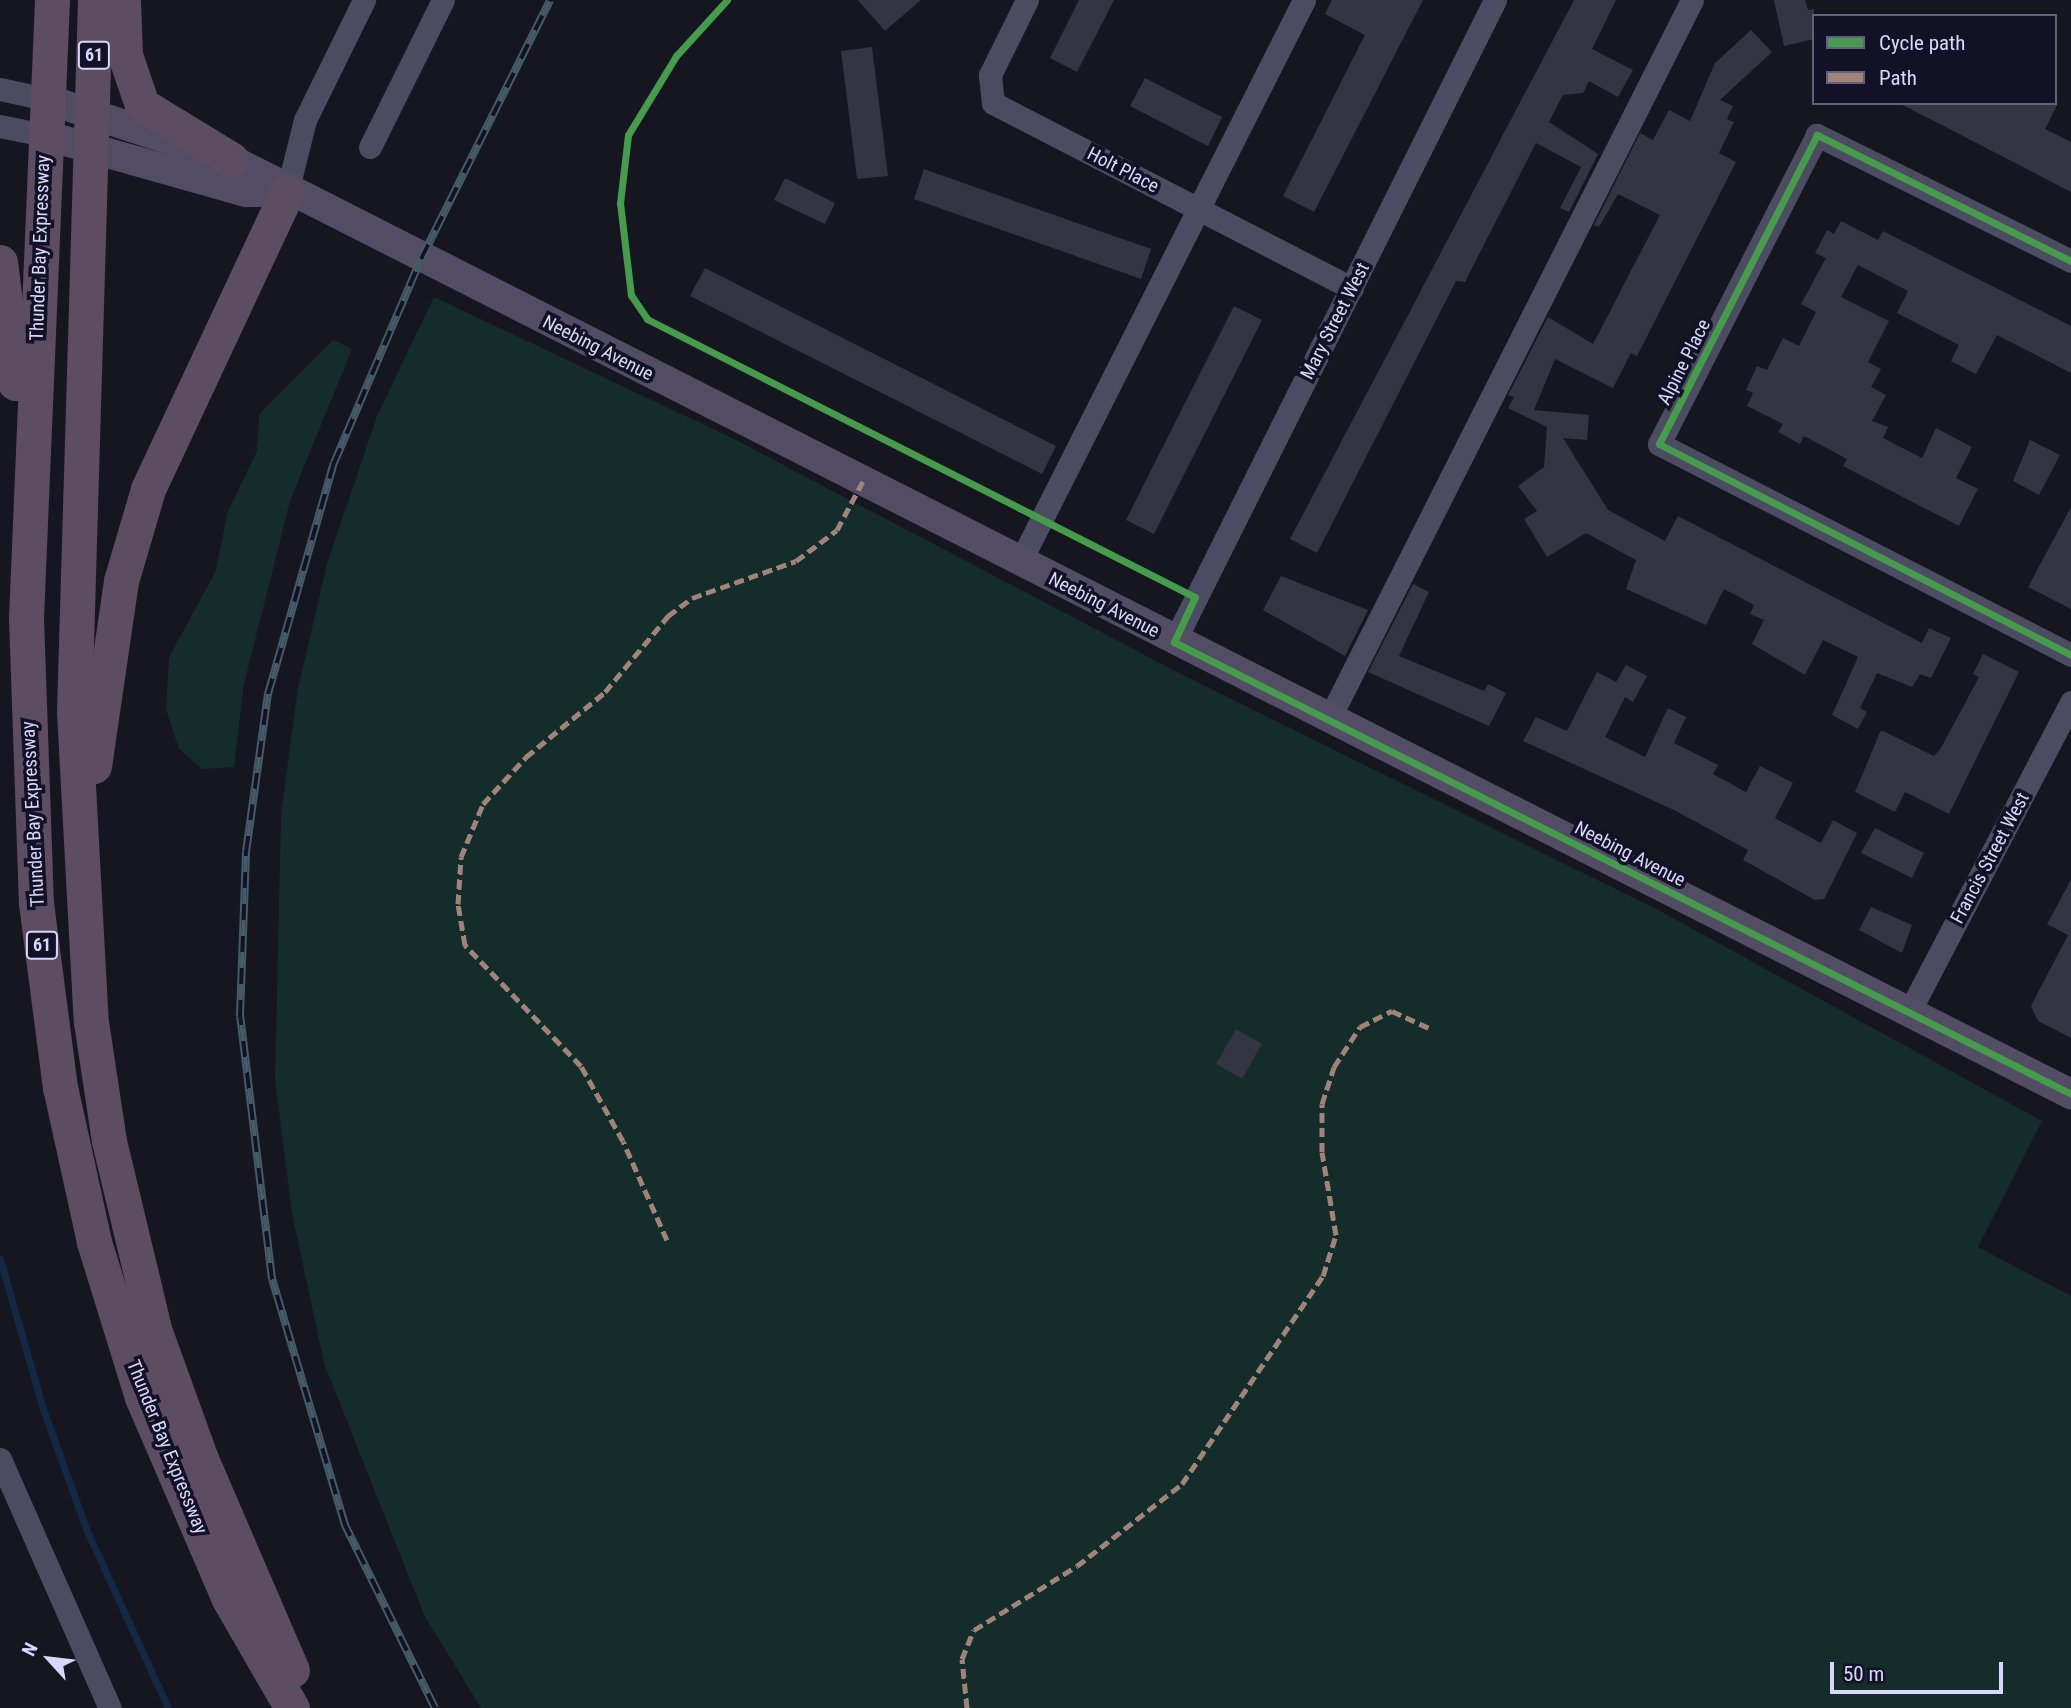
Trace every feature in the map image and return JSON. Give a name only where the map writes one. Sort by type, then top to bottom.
[{"type":"highway","name":"Thunder Bay Expressway","points":[[52,0],[44,135],[26,618],[36,903],[60,1087],[94,1242],[142,1397],[229,1599],[292,1708]]},
{"type":"highway","name":"Thunder Bay Expressway","points":[[95,0],[75,582],[80,884],[91,1022],[109,1141],[155,1332],[201,1459],[310,1708]]},
{"type":"highway","points":[[123,0],[125,55],[142,105],[232,160]]},
{"type":"highway","points":[[80,884],[104,676],[121,581],[148,489],[287,192]]},
{"type":"highway","points":[[0,261],[12,341],[26,618]]},
{"type":"main road","name":"Neebing Avenue","points":[[46,99],[92,110],[232,160],[287,192],[1908,1014],[2070,1089]]},
{"type":"main road","name":"Neebing Avenue","points":[[44,135],[246,192],[287,192]]},
{"type":"street","points":[[287,192],[305,120],[364,0]]},
{"type":"street","points":[[370,147],[443,0]]},
{"type":"street","name":"Holt Place","points":[[1027,0],[990,75],[993,103],[1352,288]]},
{"type":"street","points":[[1020,562],[1304,0]]},
{"type":"street","name":"Mary Street West","points":[[1174,642],[1495,0]]},
{"type":"street","points":[[1328,719],[1692,0]]},
{"type":"street","points":[[0,89],[46,99]]},
{"type":"street","points":[[0,126],[44,135]]},
{"type":"street","name":"Alpine Place","points":[[2071,261],[1817,135],[1659,444],[2071,655]]},
{"type":"street","name":"Francis Street West","points":[[1908,1014],[2071,702]]},
{"type":"street","points":[[0,1459],[110,1708]]},
{"type":"green space","points":[[434,297],[734,439],[1179,673],[1662,912],[2042,1121],[1978,1247],[2071,1296],[2071,1708],[481,1708],[424,1615],[324,1363],[292,1213],[275,1081],[281,814],[298,688],[327,564],[377,416]]},
{"type":"green space","points":[[333,340],[352,349],[290,501],[244,684],[234,767],[202,769],[179,749],[166,709],[169,657],[216,571],[227,514],[257,451],[259,414]]},
{"type":"building","points":[[858,0],[921,0],[885,31]]},
{"type":"building","points":[[1079,0],[1114,0],[1077,72],[1050,58]]},
{"type":"building","points":[[1332,0],[1423,0],[1314,212],[1283,196],[1365,35],[1325,14]]},
{"type":"building","points":[[1574,0],[1616,0],[1592,49],[1633,70],[1618,97],[1589,81],[1583,93],[1563,95],[1549,122],[1598,154],[1569,212],[1560,208],[1581,167],[1536,143],[1465,282],[1456,281],[1317,553],[1290,539]]},
{"type":"building","points":[[1774,0],[1805,0],[1808,10],[1814,9],[1812,39],[1784,46]]},
{"type":"building","points":[[1751,30],[1772,52],[1720,100],[1733,106],[1727,119],[1734,122],[1719,153],[1736,162],[1637,356],[1631,353],[1613,388],[1555,359],[1534,410],[1589,415],[1587,440],[1563,438],[1608,510],[1665,541],[1678,516],[1922,643],[1929,628],[1951,638],[1931,678],[1920,674],[1912,687],[1877,673],[1860,708],[1867,712],[1858,729],[1832,715],[1858,657],[1823,640],[1805,675],[1752,644],[1764,620],[1750,614],[1754,605],[1724,589],[1706,625],[1626,589],[1636,560],[1586,533],[1547,557],[1524,519],[1537,511],[1518,486],[1544,467],[1547,427],[1508,408],[1514,397],[1508,395],[1548,317],[1593,344],[1660,215],[1618,194],[1599,227],[1594,225],[1640,133],[1653,140],[1669,110],[1690,121],[1715,63]]},
{"type":"building","points":[[872,47],[888,176],[857,179],[841,51]]},
{"type":"building","points":[[1145,78],[1222,117],[1208,146],[1130,106]]},
{"type":"building","points":[[1903,105],[2057,105],[2045,129],[2071,142],[2071,192]]},
{"type":"building","points":[[924,169],[1151,249],[1141,279],[914,199]]},
{"type":"building","points":[[785,178],[835,203],[825,224],[774,200]]},
{"type":"building","points":[[1841,221],[1878,240],[1883,231],[2071,326],[2071,373],[1997,335],[1976,374],[1951,361],[1959,345],[1897,313],[1908,291],[1858,265],[1841,297],[1889,321],[1868,362],[1881,369],[1871,387],[1886,395],[1872,421],[1888,427],[1883,438],[1922,458],[1936,428],[1972,447],[1956,478],[1978,489],[1959,526],[1843,466],[1847,459],[1804,436],[1800,444],[1778,432],[1783,424],[1747,406],[1753,393],[1746,390],[1757,366],[1767,370],[1783,338],[1799,346],[1816,312],[1801,304],[1826,258],[1815,253],[1827,230],[1834,234]]},
{"type":"building","points":[[705,268],[1056,446],[1042,474],[690,296]]},
{"type":"building","points":[[1234,306],[1262,320],[1154,534],[1126,520]]},
{"type":"building","points":[[2030,440],[2060,455],[2039,495],[2013,481]]},
{"type":"building","points":[[2071,507],[2071,609],[2028,587]]},
{"type":"building","points":[[1281,576],[1368,610],[1345,656],[1263,610]]},
{"type":"building","points":[[1413,584],[1429,592],[1399,656],[1484,691],[1488,684],[1506,693],[1489,726],[1368,672]]},
{"type":"building","points":[[1983,654],[2019,672],[1949,814],[1905,792],[1895,812],[1855,792],[1881,730],[1934,756],[1941,748],[1979,677],[1973,674]]},
{"type":"building","points":[[1626,665],[1647,676],[1633,702],[1625,697],[1605,737],[1645,757],[1668,708],[1686,717],[1674,743],[1718,765],[1713,774],[1746,792],[1760,766],[1793,783],[1775,818],[1821,843],[1833,820],[1857,833],[1824,899],[1815,900],[1743,860],[1748,850],[1674,810],[1523,741],[1536,717],[1567,731],[1597,672],[1616,682]]},
{"type":"building","points":[[1875,828],[1924,853],[1912,878],[1861,853]]},
{"type":"building","points":[[2071,880],[2071,1038],[2038,1021],[2031,1006],[2068,935],[2047,924]]},
{"type":"building","points":[[1871,907],[1912,925],[1902,953],[1859,930]]},
{"type":"building","points":[[1236,1029],[1262,1044],[1242,1079],[1216,1064]]},
{"type":"waterway","points":[[0,1259],[43,1409],[87,1531],[168,1708]]},
{"type":"railway","points":[[435,1708],[345,1525],[272,1279],[240,1016],[246,852],[268,694],[334,463],[421,259],[550,0]]},
{"type":"marked path","points":[[667,1240],[623,1141],[581,1066],[465,945],[458,904],[461,857],[483,804],[526,757],[605,692],[668,616],[692,598],[796,561],[837,530],[863,481]]},
{"type":"marked path","points":[[967,1708],[962,1659],[974,1630],[1077,1566],[1182,1484],[1323,1276],[1336,1235],[1322,1152],[1322,1104],[1334,1067],[1360,1027],[1392,1011],[1429,1028]]},
{"type":"cycle path","points":[[727,0],[676,56],[628,135],[620,203],[631,295],[647,319],[1195,597],[1174,642],[2071,1094]]},
{"type":"cycle path","points":[[2071,261],[1817,135],[1659,444],[2071,655]]}]
